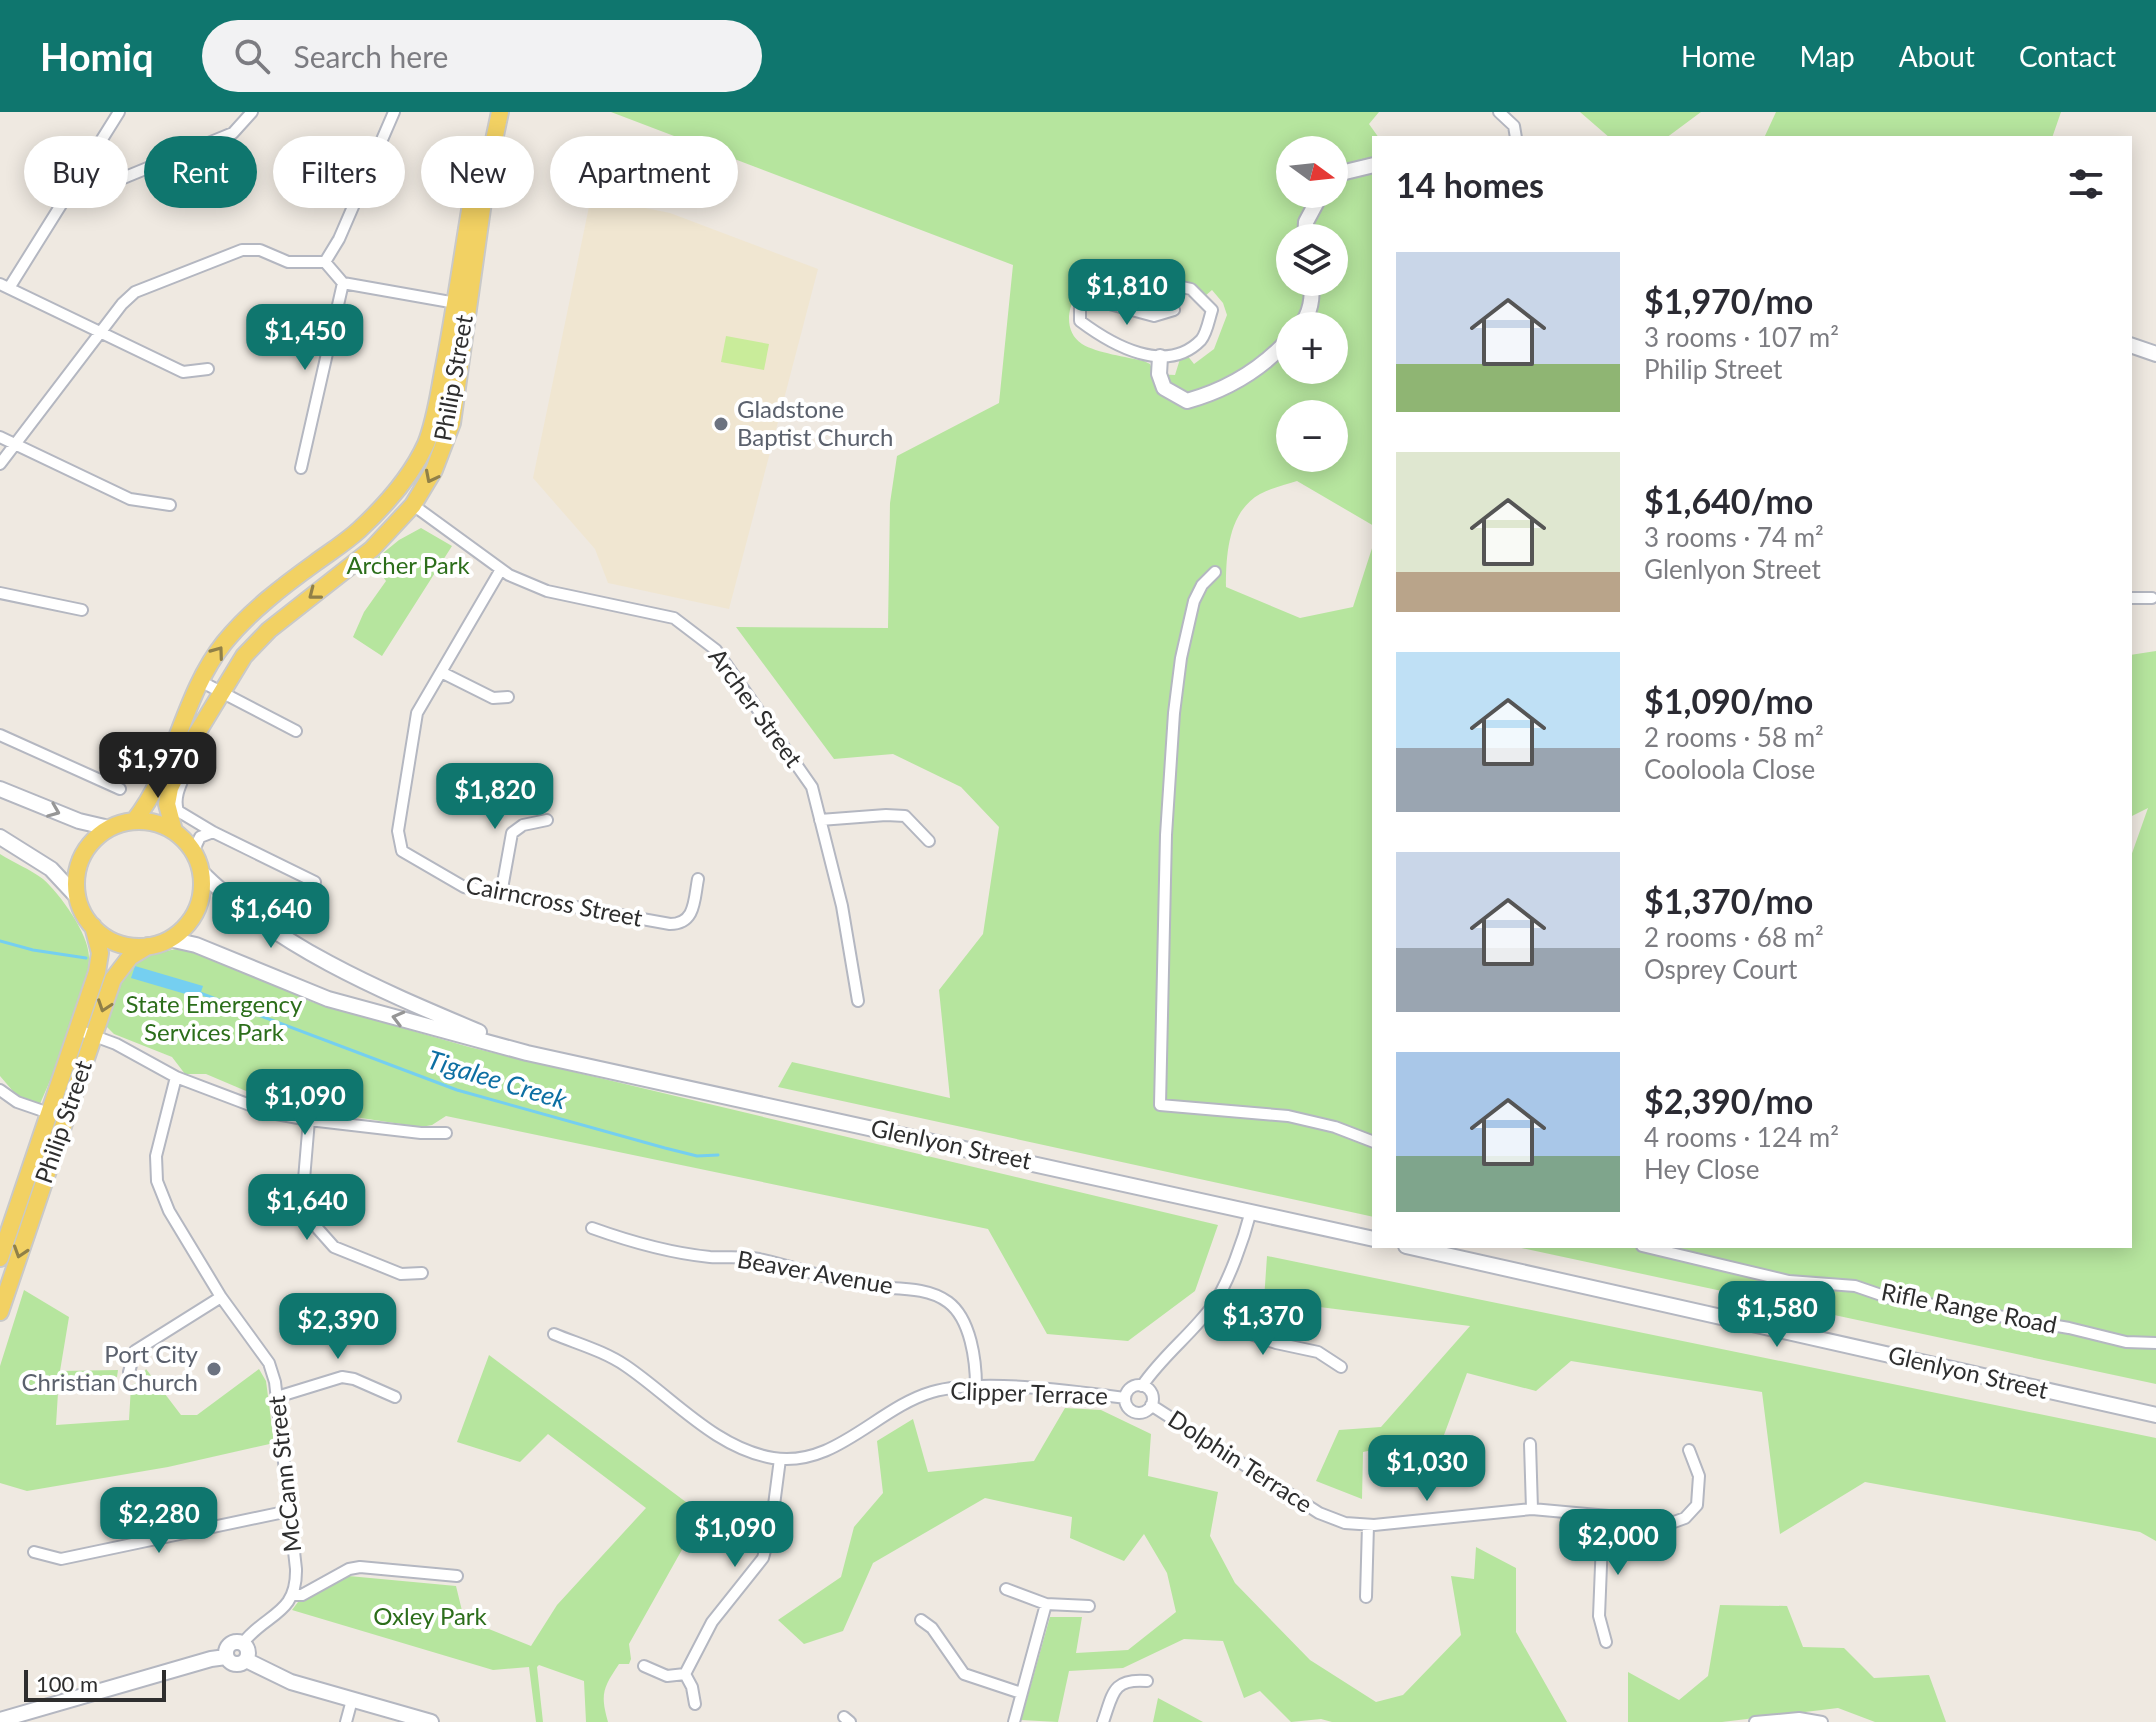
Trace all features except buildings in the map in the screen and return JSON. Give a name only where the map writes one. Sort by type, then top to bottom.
[{"type":"main road","name":"Philip Street","points":[[134,821],[155,790],[200,681],[216,655],[247,618],[298,575],[357,532],[388,500],[426,444],[436,411],[479,154],[489,112]]},
{"type":"main road","name":"Philip Street","points":[[174,831],[167,804],[170,788],[194,738],[244,656],[269,630],[372,549],[413,505],[434,470],[452,423],[480,217],[500,112]]},
{"type":"main road","points":[[1348,171],[1372,165]]},
{"type":"main road","points":[[2132,346],[2156,354]]},
{"type":"main road","points":[[1160,357],[1159,374],[1164,388],[1187,401],[1218,392],[1245,377],[1276,350]]},
{"type":"main road","points":[[388,500],[413,505]]},
{"type":"main road","points":[[0,789],[79,821],[109,828]]},
{"type":"main road","points":[[0,837],[51,869],[78,898],[93,926],[118,943],[148,946],[169,939],[184,927],[196,911],[201,892],[201,872],[193,852],[174,831],[161,825],[134,821],[109,828],[93,841],[82,858],[77,877],[78,898]]},
{"type":"main road","name":"Glenlyon Street","points":[[201,872],[264,924],[373,987],[527,1053]]},
{"type":"main road","name":"Philip Street","points":[[0,1312],[86,1032],[99,964],[98,942],[93,926]]},
{"type":"main road","name":"Glenlyon Street","points":[[169,939],[196,945],[328,999],[527,1053],[1372,1239]]},
{"type":"main road","name":"Philip Street","points":[[0,1258],[49,1113],[86,1032],[113,979],[130,957],[148,946]]},
{"type":"main road","name":"Glenlyon Street","points":[[1415,1248],[2156,1415]]},
{"type":"main road","points":[[226,1657],[226,1649],[231,1643],[243,1643],[248,1651],[246,1660]]},
{"type":"main road","points":[[0,1720],[226,1657],[235,1664],[246,1660],[291,1682],[431,1722]]},
{"type":"street","points":[[105,136],[119,112]]},
{"type":"street","points":[[128,176],[233,133],[252,112]]},
{"type":"street","points":[[325,262],[339,239],[394,112]]},
{"type":"street","points":[[1499,112],[1514,126],[1516,136]]},
{"type":"street","points":[[59,208],[5,286],[183,372],[208,369]]},
{"type":"street","points":[[0,464],[122,304],[135,292],[242,250],[260,250],[288,262],[325,262],[343,283],[456,303]]},
{"type":"street","points":[[1134,277],[1191,289],[1212,310],[1203,338],[1180,355],[1160,357],[1141,354],[1100,336],[1080,321],[1080,296],[1097,279],[1134,277]]},
{"type":"street","points":[[301,468],[343,283]]},
{"type":"street","points":[[1080,296],[1154,316],[1174,310]]},
{"type":"street","points":[[0,437],[130,499],[170,505]]},
{"type":"street","name":"Archer Street","points":[[413,505],[500,571],[547,591],[674,618],[716,650],[812,787],[842,906],[858,1001]]},
{"type":"street","name":"Cairncross Street","points":[[500,571],[417,713],[398,831],[402,851],[452,883],[677,924],[691,915],[698,879]]},
{"type":"street","points":[[1215,572],[1202,585],[1194,601],[1181,658],[1174,713],[1166,835],[1160,1105],[1288,1116],[1335,1127],[1372,1141]]},
{"type":"street","points":[[0,593],[82,610]]},
{"type":"street","points":[[2132,598],[2152,598]]},
{"type":"street","points":[[441,672],[493,698],[508,697]]},
{"type":"street","points":[[200,681],[296,731]]},
{"type":"street","points":[[0,735],[120,789]]},
{"type":"street","points":[[194,738],[192,763],[175,803],[181,814],[315,882]]},
{"type":"street","points":[[820,820],[905,816],[929,841]]},
{"type":"street","points":[[501,894],[512,833],[523,825],[547,820]]},
{"type":"street","points":[[193,852],[200,837],[213,832]]},
{"type":"street","points":[[86,1032],[176,1077],[271,1113],[421,1133],[446,1133]]},
{"type":"street","name":"McCann Street","points":[[176,1077],[156,1156],[157,1181],[169,1211],[221,1297],[269,1363],[277,1397],[296,1569],[294,1595]]},
{"type":"street","points":[[0,1090],[17,1102],[49,1113]]},
{"type":"street","points":[[309,1120],[302,1203],[318,1229],[334,1247],[401,1274],[422,1273]]},
{"type":"street","points":[[1142,1386],[1152,1395],[1151,1405],[1145,1411],[1135,1412],[1128,1407],[1125,1398],[1129,1389],[1142,1386],[1157,1364],[1212,1307],[1251,1211]]},
{"type":"street","name":"Beaver Avenue","points":[[592,1228],[672,1252],[756,1259],[863,1285],[917,1290],[934,1295],[949,1303],[962,1319],[976,1365],[976,1387]]},
{"type":"street","name":"Rifle Range Road","points":[[1650,1248],[1789,1281],[1855,1286],[1887,1297],[2069,1328],[2126,1342],[2156,1343]]},
{"type":"street","points":[[129,1372],[135,1351],[221,1297]]},
{"type":"street","points":[[1212,1307],[1242,1331],[1276,1343],[1318,1352],[1341,1367]]},
{"type":"street","name":"Clipper Terrace","points":[[554,1334],[617,1360],[723,1440],[749,1452],[780,1459],[822,1452],[852,1437],[887,1412],[944,1389],[976,1387],[1072,1391],[1125,1398]]},
{"type":"street","points":[[277,1397],[342,1377],[395,1397]]},
{"type":"street","name":"Dolphin Terrace","points":[[1151,1405],[1319,1513],[1345,1523],[1368,1525],[1532,1509],[1674,1522],[1685,1518],[1697,1505],[1699,1476],[1689,1450]]},
{"type":"street","points":[[1530,1444],[1532,1509]]},
{"type":"street","points":[[685,1674],[712,1622],[763,1558],[771,1528],[780,1459]]},
{"type":"street","points":[[34,1552],[61,1559],[289,1511]]},
{"type":"street","points":[[1603,1516],[1599,1616],[1606,1642]]},
{"type":"street","points":[[1366,1597],[1368,1525]]},
{"type":"street","points":[[243,1643],[294,1595],[302,1595],[349,1569],[360,1567],[457,1576]]},
{"type":"street","points":[[1006,1589],[1046,1604],[1089,1606]]},
{"type":"street","points":[[1014,1722],[1046,1604]]},
{"type":"street","points":[[921,1620],[932,1628],[964,1674],[1021,1693]]},
{"type":"street","points":[[644,1666],[667,1676],[685,1674]]},
{"type":"street","points":[[685,1674],[692,1687],[695,1704]]},
{"type":"street","points":[[1103,1722],[1116,1688],[1121,1683],[1130,1679],[1147,1681]]},
{"type":"street","points":[[346,1722],[352,1700]]},
{"type":"street","points":[[1755,1722],[1799,1718],[1822,1722]]},
{"type":"shaded area","points":[[589,208],[645,208],[670,213],[818,269],[729,609],[608,583],[595,549],[533,478]]},
{"type":"green space","points":[[611,112],[1379,112],[1369,124],[1378,136],[1372,136],[1372,525],[1297,481],[1269,490],[1249,502],[1235,523],[1228,548],[1226,587],[1300,618],[1353,607],[1372,548],[1372,1217],[778,1087],[792,1062],[950,1098],[939,990],[983,934],[999,827],[961,787],[893,754],[834,759],[736,627],[888,628],[890,503],[897,456],[999,403],[1013,265],[738,160],[738,136],[674,136]],"holes":[[[1128,272],[1185,283],[1205,296],[1212,290],[1223,303],[1227,315],[1214,349],[1194,364],[1187,355],[1180,359],[1175,375],[1154,374],[1150,364],[1144,361],[1088,347],[1070,329],[1073,301],[1084,284],[1095,276]]]},
{"type":"green space","points":[[1580,112],[1701,112],[1669,136],[1608,136]]},
{"type":"green space","points":[[1776,112],[2061,112],[2053,136],[1765,136]]},
{"type":"green space","points":[[726,336],[769,344],[764,370],[721,362]]},
{"type":"green space","name":"Archer Park","points":[[421,528],[452,546],[382,656],[353,637],[364,612],[386,581],[372,562],[399,540]]},
{"type":"green space","points":[[2156,651],[2156,1384],[1521,1248],[2132,1248],[2132,853],[2148,808],[2132,816],[2132,655]]},
{"type":"green space","points":[[0,854],[38,875],[50,886],[72,915],[88,948],[88,971],[78,1010],[40,1104],[18,1097],[0,1076]]},
{"type":"green space","name":"State Emergency Services Park","points":[[177,949],[204,953],[312,1002],[469,1047],[1218,1225],[1195,1291],[1128,1341],[1047,1334],[988,1229],[446,1116],[432,1125],[421,1127],[281,1106],[206,1074],[185,1074],[172,1057],[114,1034],[105,1025],[126,972],[145,958]]},
{"type":"green space","points":[[1267,1256],[2156,1438],[2156,1541],[2140,1532],[1865,1482],[1780,1534],[1762,1392],[1571,1361],[1536,1391],[1467,1373],[1444,1435],[1363,1452],[1362,1499],[1316,1481],[1339,1430],[1381,1427],[1470,1326],[1264,1300]]},
{"type":"green space","points":[[24,1290],[69,1317],[60,1371],[118,1370],[117,1377],[59,1376],[56,1425],[129,1420],[131,1386],[140,1380],[146,1369],[181,1415],[197,1415],[259,1369],[266,1381],[274,1443],[168,1467],[27,1491],[0,1483],[0,1366]]},
{"type":"green space","name":"Oxley Park","points":[[489,1355],[702,1514],[629,1644],[629,1664],[619,1664],[606,1686],[604,1704],[608,1722],[586,1722],[584,1681],[539,1665],[543,1722],[536,1722],[529,1667],[493,1670],[292,1610],[301,1598],[338,1575],[456,1586],[464,1619],[531,1646],[557,1605],[646,1508],[548,1434],[520,1462],[457,1442]]},
{"type":"green space","points":[[1065,1408],[1101,1410],[1151,1434],[1148,1476],[1218,1492],[1210,1536],[1235,1583],[1310,1660],[1376,1702],[1403,1695],[1461,1635],[1451,1576],[1474,1579],[1476,1547],[1516,1568],[1516,1632],[1567,1722],[1332,1722],[1321,1719],[1291,1722],[1260,1691],[1244,1698],[1223,1641],[1184,1639],[1123,1668],[1069,1671],[1058,1722],[1021,1720],[1050,1617],[1082,1617],[1076,1653],[1128,1650],[1176,1612],[1167,1573],[1144,1534],[1124,1561],[1070,1538],[1072,1517],[985,1498],[873,1563],[843,1631],[804,1644],[778,1620],[841,1577],[854,1527],[883,1493],[877,1441],[913,1419],[928,1472],[1034,1461]]},
{"type":"green space","points":[[1720,1605],[1787,1606],[1803,1647],[1844,1648],[1874,1678],[1929,1675],[1946,1722],[1875,1722],[1838,1708],[1722,1722],[1628,1722],[1628,1672],[1679,1700],[1708,1676]]},
{"type":"green space","points":[[1158,1698],[1203,1722],[1153,1722]]},
{"type":"water","points":[[135,966],[203,986],[199,998],[131,978]]},
{"type":"waterway","name":"Tigalee Creek","points":[[0,941],[33,950],[86,958]]},
{"type":"waterway","name":"Tigalee Creek","points":[[200,993],[457,1090],[697,1156],[718,1155]]},
{"type":"place","name":"Gladstone Baptist Church","points":[[721,424]]},
{"type":"place","name":"Port City Christian Church","points":[[214,1369]]}]
